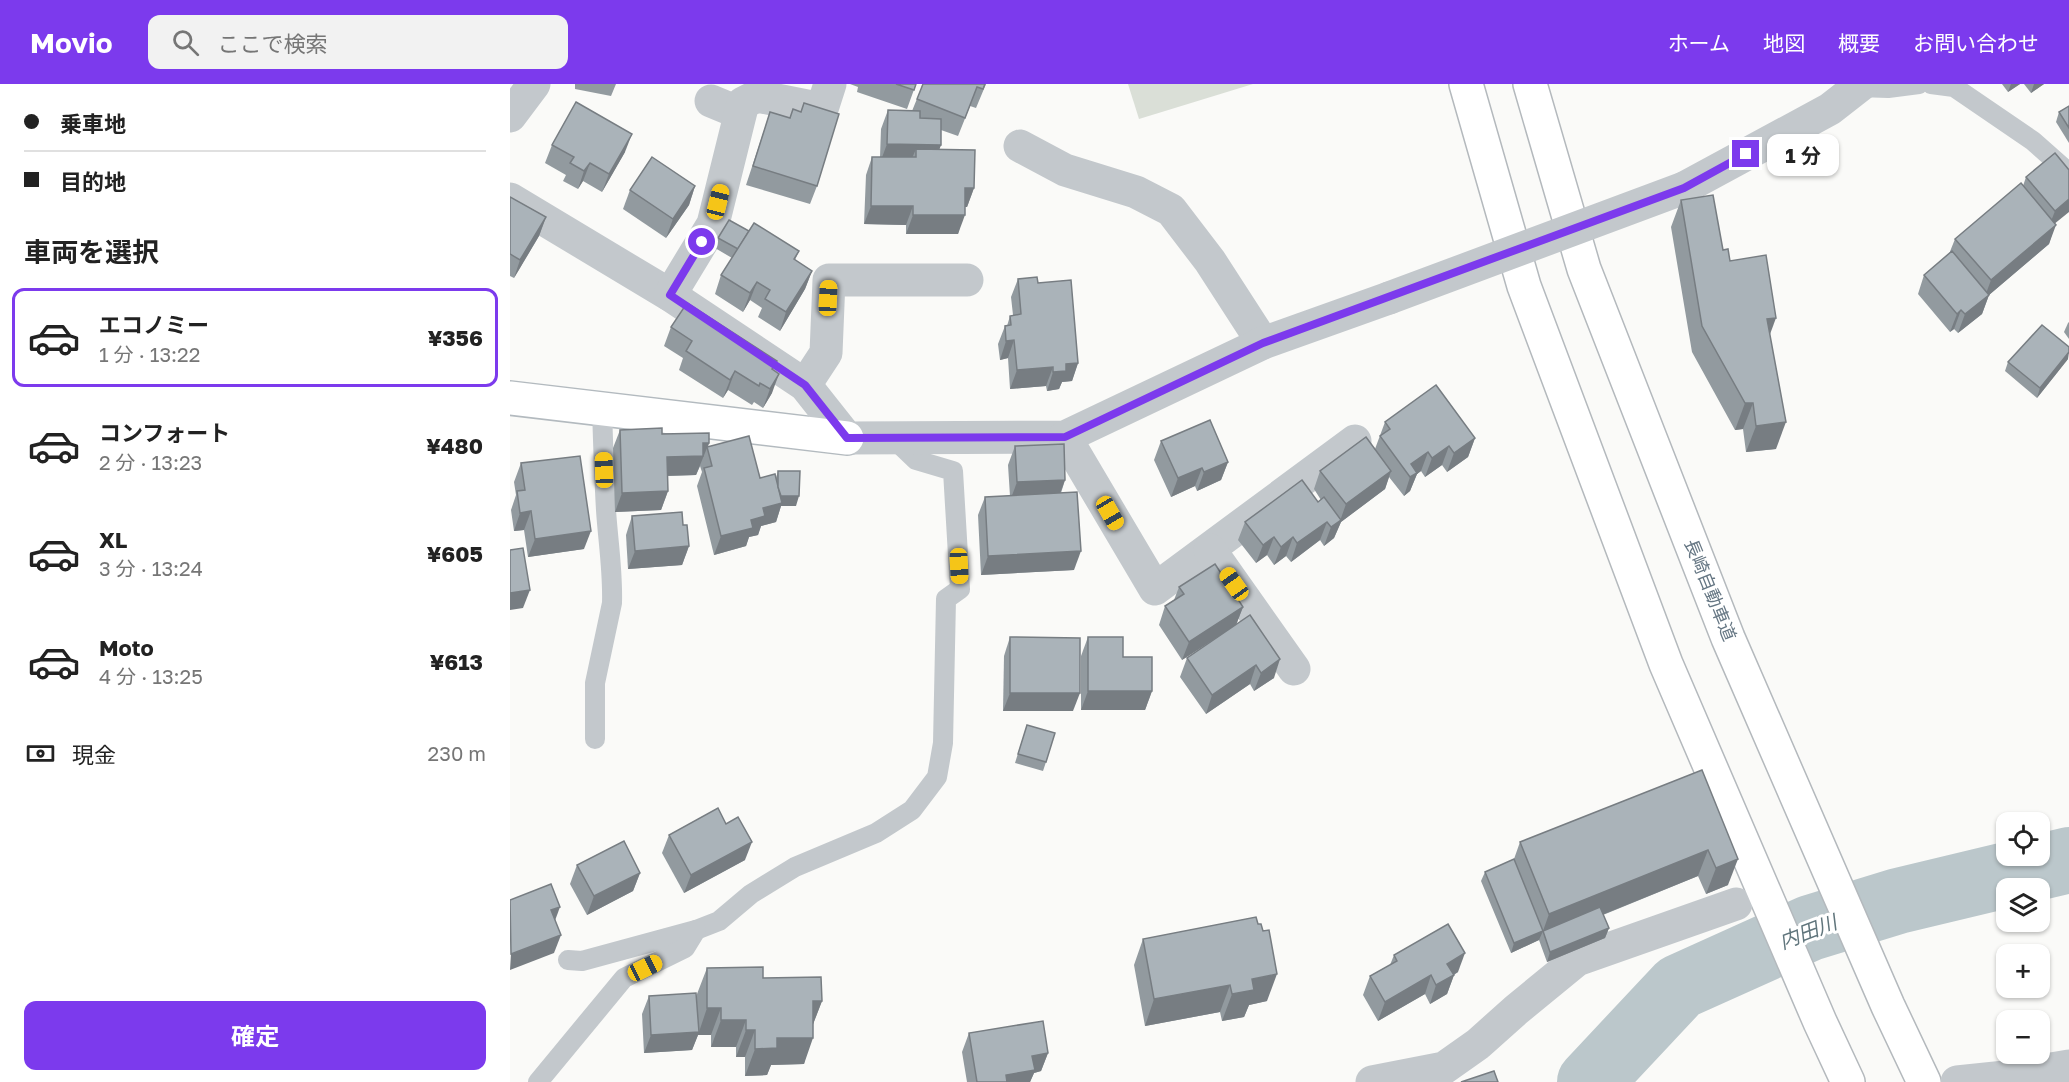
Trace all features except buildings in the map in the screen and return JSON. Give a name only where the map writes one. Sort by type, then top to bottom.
[{"type":"main road","points":[[1466,84],[1524,286],[1666,664],[1848,1082]]},
{"type":"main road","name":"長崎自動車道","points":[[1530,84],[1584,269],[1728,638],[1923,1082]]},
{"type":"main road","points":[[510,398],[847,438]]},
{"type":"street","points":[[510,116],[534,84]]},
{"type":"street","points":[[670,295],[713,224],[743,103],[757,96],[822,109],[830,84]]},
{"type":"street","points":[[510,198],[670,295],[805,385],[847,438],[1065,437],[1263,343],[1684,188],[1830,109],[1860,86]]},
{"type":"street","points":[[711,101],[740,113]]},
{"type":"street","points":[[1020,146],[1065,170],[1136,192],[1171,210],[1210,261],[1263,343]]},
{"type":"street","points":[[805,385],[826,353],[829,280],[967,280]]},
{"type":"street","points":[[1065,437],[1155,590],[1355,441]]},
{"type":"street","points":[[1210,550],[1294,669]]},
{"type":"street","points":[[1372,1082],[1444,1068],[1478,1044],[1577,960],[1736,903]]},
{"type":"street","points":[[1957,1082],[2009,1079],[2069,1066]]},
{"type":"lane","points":[[1860,86],[1888,88],[1919,84]]},
{"type":"lane","points":[[1932,84],[1954,87],[2033,141],[2069,173]]},
{"type":"lane","points":[[596,739],[595,683],[612,603],[602,408]]},
{"type":"lane","points":[[568,960],[582,960],[696,930],[719,921],[751,894],[795,867],[876,833],[912,810],[937,777],[943,743],[946,598],[960,590],[954,471],[916,460],[893,438]]},
{"type":"lane","points":[[538,1082],[624,978],[686,948],[696,930]]},
{"type":"shaded area","points":[[1128,84],[1253,84],[1139,119]]},
{"type":"waterway","name":"内田川","points":[[1590,1082],[1679,987],[1810,928],[1898,901],[2069,860]]},
{"type":"route","points":[[702,242],[670,295],[805,385],[847,438],[1065,437],[1263,343],[1684,188],[1746,154]]}]
